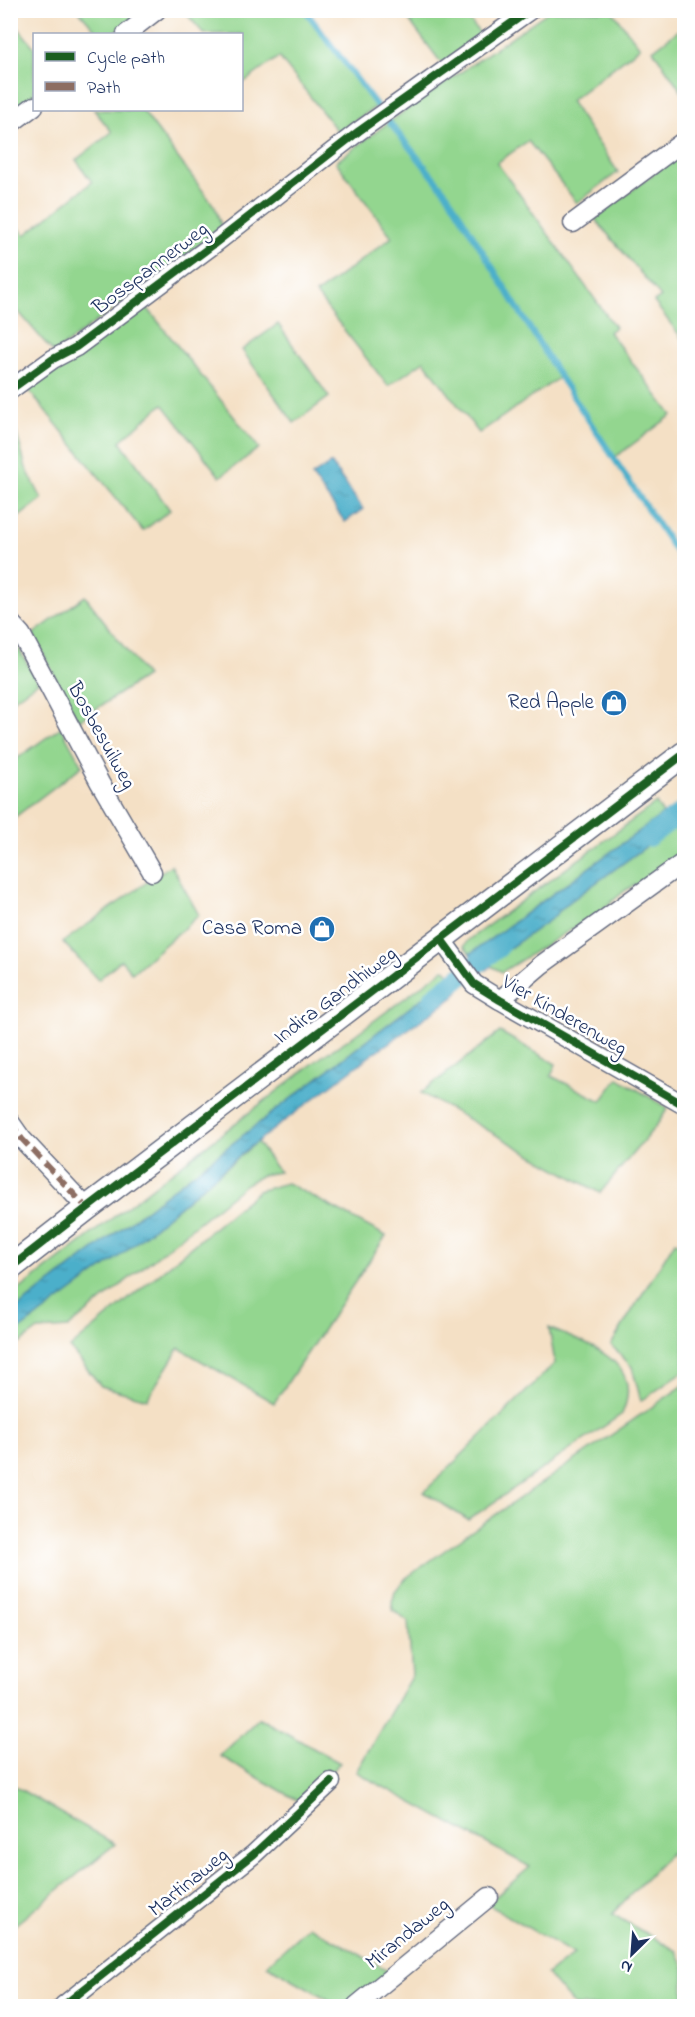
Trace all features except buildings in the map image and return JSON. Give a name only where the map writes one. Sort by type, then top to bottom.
[{"type":"main road","name":"Indira Gandhiweg","points":[[13,1261],[447,948],[684,754]]},
{"type":"street","points":[[127,33],[157,10]]},
{"type":"street","name":"Bosspannerweg","points":[[10,390],[53,359],[76,348],[359,131],[530,10]]},
{"type":"street","points":[[10,124],[33,107]]},
{"type":"street","points":[[573,223],[684,141]]},
{"type":"street","name":"Bosbesuilweg","points":[[10,622],[21,633],[100,783],[152,872]]},
{"type":"street","points":[[500,1000],[541,965],[684,862]]},
{"type":"street","name":"Vier Kinderenweg","points":[[447,948],[474,984],[684,1105]]},
{"type":"street","points":[[10,1122],[22,1139],[87,1208]]},
{"type":"street","name":"Martinaweg","points":[[63,2007],[254,1854],[332,1782]]},
{"type":"street","name":"Mirandaweg","points":[[356,2007],[489,1897]]},
{"type":"green space","points":[[79,11],[142,11],[113,33],[98,33]]},
{"type":"green space","points":[[184,11],[305,11],[377,106],[338,132],[279,57],[243,83],[243,33],[203,33]]},
{"type":"green space","points":[[402,11],[462,11],[482,36],[442,64]]},
{"type":"green space","points":[[549,11],[612,11],[640,47],[570,101],[618,172],[577,203],[528,141],[497,163],[615,327],[609,332],[672,415],[614,458],[560,377],[479,433],[424,361],[388,386],[316,294],[392,237],[336,162],[389,122]]},
{"type":"green space","points":[[10,18],[33,46],[33,97],[11,115]]},
{"type":"green space","points":[[684,26],[684,95],[653,50]]},
{"type":"green space","points":[[95,111],[143,111],[215,207],[222,228],[54,353],[11,303],[10,219],[25,235],[92,182],[76,160],[112,132]]},
{"type":"green space","points":[[684,150],[684,341],[654,302],[661,297],[595,219]]},
{"type":"green space","points":[[145,305],[259,448],[220,477],[163,404],[120,441],[170,510],[143,531],[27,388],[76,358]]},
{"type":"green space","points":[[278,324],[329,397],[294,423],[242,350]]},
{"type":"green space","points":[[11,413],[26,468],[42,499],[11,523]]},
{"type":"green space","points":[[85,596],[146,676],[78,721],[33,634]]},
{"type":"green space","points":[[10,634],[38,682],[11,701],[10,701]]},
{"type":"green space","points":[[61,727],[82,766],[11,820],[11,763]]},
{"type":"green space","points":[[656,803],[663,814],[470,954],[464,946],[468,940]]},
{"type":"green space","points":[[673,827],[682,838],[684,851],[664,865],[655,875],[626,890],[598,913],[502,972],[491,966],[491,961]]},
{"type":"green space","points":[[171,865],[199,915],[132,973],[121,960],[98,980],[63,942]]},
{"type":"green space","points":[[444,969],[451,976],[11,1313],[11,1296],[324,1055]]},
{"type":"green space","points":[[500,1032],[556,1064],[551,1076],[601,1101],[618,1078],[668,1108],[600,1193],[421,1093]]},
{"type":"green space","points":[[257,1142],[279,1172],[262,1175],[246,1184],[68,1328],[38,1330],[11,1350],[11,1336],[121,1255]]},
{"type":"green space","points":[[287,1183],[386,1236],[274,1403],[179,1348],[147,1399],[101,1386],[70,1348],[258,1191]]},
{"type":"green space","points":[[675,1241],[684,1246],[684,1371],[641,1401],[632,1367],[611,1345]]},
{"type":"green space","points":[[549,1328],[595,1348],[609,1357],[619,1368],[626,1380],[627,1395],[622,1414],[468,1520],[424,1492],[555,1363]]},
{"type":"green space","points":[[684,1385],[684,1839],[612,1914],[677,1951],[684,1967],[684,2006],[574,2006],[547,1974],[574,1954],[487,1904],[530,1867],[356,1772],[412,1675],[408,1622],[393,1610],[392,1602],[395,1591],[406,1578]]},
{"type":"green space","points":[[259,1718],[340,1763],[299,1801],[220,1756]]},
{"type":"green space","points":[[11,1784],[115,1844],[11,1928]]},
{"type":"green space","points":[[309,1926],[391,1972],[347,2006],[340,2006],[267,1965]]},
{"type":"water","points":[[331,463],[363,509],[345,522],[312,476]]},
{"type":"water","points":[[663,814],[673,827],[491,961],[491,966],[487,970],[482,969],[470,954]]},
{"type":"water","points":[[451,976],[460,989],[454,997],[370,1056],[245,1151],[121,1255],[11,1336],[11,1313]]},
{"type":"waterway","points":[[305,10],[377,106]]},
{"type":"waterway","points":[[389,122],[448,195],[560,377],[684,564]]},
{"type":"waterway","points":[[648,837],[684,811]]},
{"type":"waterway","points":[[434,997],[499,947]]},
{"type":"marked path","points":[[10,1122],[22,1139],[87,1208]]},
{"type":"cycle path","points":[[10,390],[53,359],[76,347],[214,244],[359,131],[530,10]]},
{"type":"cycle path","points":[[10,1268],[684,754]]},
{"type":"cycle path","points":[[441,939],[474,984],[684,1105]]},
{"type":"cycle path","points":[[63,2006],[254,1854],[331,1782]]},
{"type":"place","name":"Red Apple","points":[[614,703]]},
{"type":"place","name":"Casa Roma","points":[[322,929]]}]
